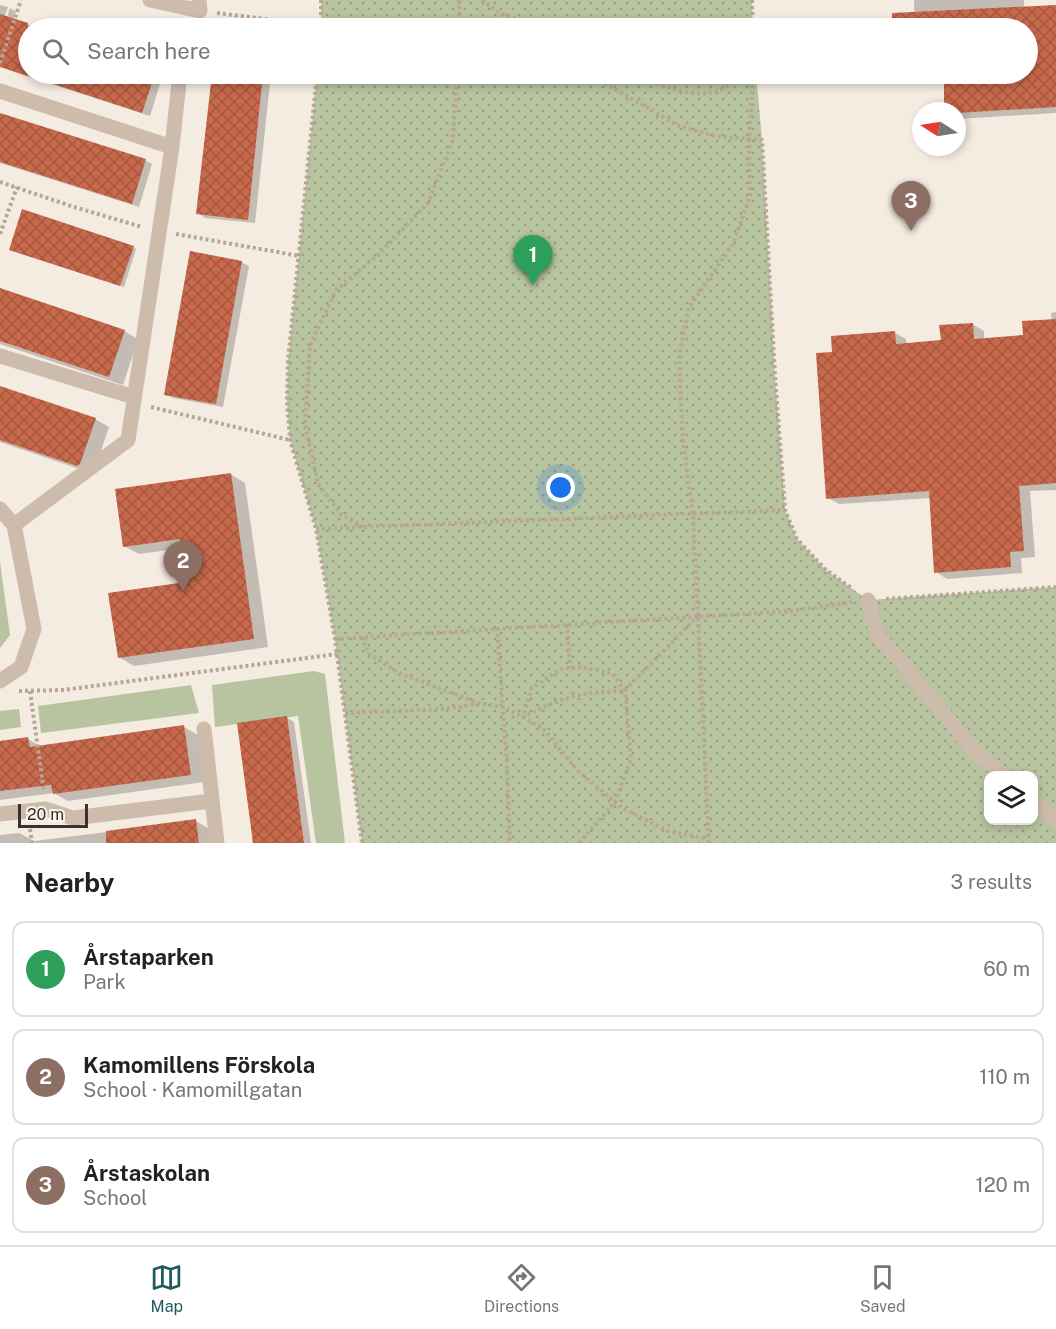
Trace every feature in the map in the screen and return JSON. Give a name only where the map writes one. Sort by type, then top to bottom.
[{"type":"street","points":[[150,0],[199,5]]},
{"type":"street","points":[[14,525],[128,440],[172,147],[179,84]]},
{"type":"street","points":[[0,91],[172,147]]},
{"type":"street","points":[[0,356],[134,400]]},
{"type":"street","points":[[0,509],[14,525],[34,629],[21,667],[5,686]]},
{"type":"street","points":[[868,600],[877,634],[974,750],[998,771]]},
{"type":"street","points":[[204,729],[217,843]]},
{"type":"street","points":[[0,814],[46,809],[73,818],[211,801]]},
{"type":"street","points":[[1038,804],[1056,820]]},
{"type":"path","points":[[0,63],[21,0]]},
{"type":"path","points":[[321,0],[321,18]]},
{"type":"path","points":[[459,0],[460,18]]},
{"type":"path","points":[[482,0],[504,18]]},
{"type":"path","points":[[752,0],[753,18]]},
{"type":"path","points":[[199,5],[271,18]]},
{"type":"path","points":[[498,12],[514,18]]},
{"type":"path","points":[[316,84],[288,361],[287,401],[290,440],[316,529],[335,639],[362,843]]},
{"type":"path","points":[[363,527],[341,514],[318,484],[305,424],[310,345],[336,290],[378,255],[428,203],[453,139],[456,84]]},
{"type":"path","points":[[607,84],[680,126],[715,136],[762,140],[785,510],[797,539],[804,547],[826,570],[868,600]]},
{"type":"path","points":[[660,84],[685,94],[710,93],[729,84]]},
{"type":"path","points":[[361,637],[370,655],[399,673],[478,703],[503,706],[543,728],[577,770],[622,808],[668,831],[709,841],[693,515],[683,442],[679,357],[689,307],[733,244],[750,196],[749,140],[752,84]]},
{"type":"path","points":[[0,182],[74,207],[159,231],[300,255]]},
{"type":"path","points":[[0,234],[17,187]]},
{"type":"path","points":[[134,400],[290,440]]},
{"type":"path","points":[[316,529],[785,510]]},
{"type":"path","points":[[335,639],[791,611],[868,600],[1056,587]]},
{"type":"path","points":[[523,717],[551,703],[592,691],[624,691],[698,616]]},
{"type":"path","points":[[567,624],[570,668]]},
{"type":"path","points":[[497,628],[510,843]]},
{"type":"path","points":[[5,686],[30,691],[63,690],[337,654]]},
{"type":"path","points":[[523,717],[532,688],[561,669],[581,667],[613,674],[624,691],[631,759],[615,802],[579,843]]},
{"type":"path","points":[[30,691],[46,809]]},
{"type":"path","points":[[345,713],[445,709],[478,703]]},
{"type":"green space","points":[[321,0],[752,0],[753,18],[321,18]]},
{"type":"green space","points":[[316,84],[757,84],[785,510],[797,539],[826,570],[868,600],[1056,587],[1056,843],[362,843],[335,639],[316,529],[290,440],[287,401],[288,361]]},
{"type":"green space","points":[[0,562],[10,635],[0,648]]},
{"type":"green space","points":[[314,671],[325,674],[345,843],[316,843],[298,716],[215,727],[212,685]]},
{"type":"green space","points":[[191,685],[199,713],[41,733],[38,706]]},
{"type":"green space","points":[[19,709],[21,727],[0,730],[0,711]]},
{"type":"building","points":[[1056,5],[1056,107],[966,112],[966,102],[944,102],[944,84],[1038,84],[1038,18],[892,18],[892,13]]},
{"type":"building","points":[[0,14],[18,20],[18,73],[0,67]]},
{"type":"building","points":[[53,84],[152,84],[142,113]]},
{"type":"building","points":[[211,84],[262,84],[248,220],[196,214]]},
{"type":"building","points":[[0,113],[146,159],[132,204],[0,162]]},
{"type":"building","points":[[22,209],[134,246],[120,286],[9,250]]},
{"type":"building","points":[[190,251],[242,261],[216,404],[164,395]]},
{"type":"building","points":[[0,288],[125,330],[109,377],[0,341]]},
{"type":"building","points":[[1056,319],[1056,483],[1019,486],[1024,551],[1010,552],[1011,567],[934,573],[929,491],[826,499],[816,353],[832,352],[831,336],[895,331],[896,344],[941,340],[939,325],[973,323],[974,339],[1023,335],[1022,321]]},
{"type":"building","points":[[0,386],[96,418],[80,464],[77,466],[0,440]]},
{"type":"building","points":[[231,473],[254,639],[118,658],[108,593],[186,582],[180,539],[123,547],[115,489]]},
{"type":"building","points":[[287,716],[304,843],[253,843],[237,723]]},
{"type":"building","points":[[184,725],[191,775],[53,794],[51,785],[0,791],[0,741],[28,737],[30,747]]},
{"type":"building","points":[[196,819],[199,843],[106,843],[106,831]]},
{"type":"place","name":"Årstaskolan","points":[[911,231]]},
{"type":"place","name":"Årstaparken","points":[[533,285]]},
{"type":"place","name":"Kamomillens Förskola","points":[[183,591]]}]
